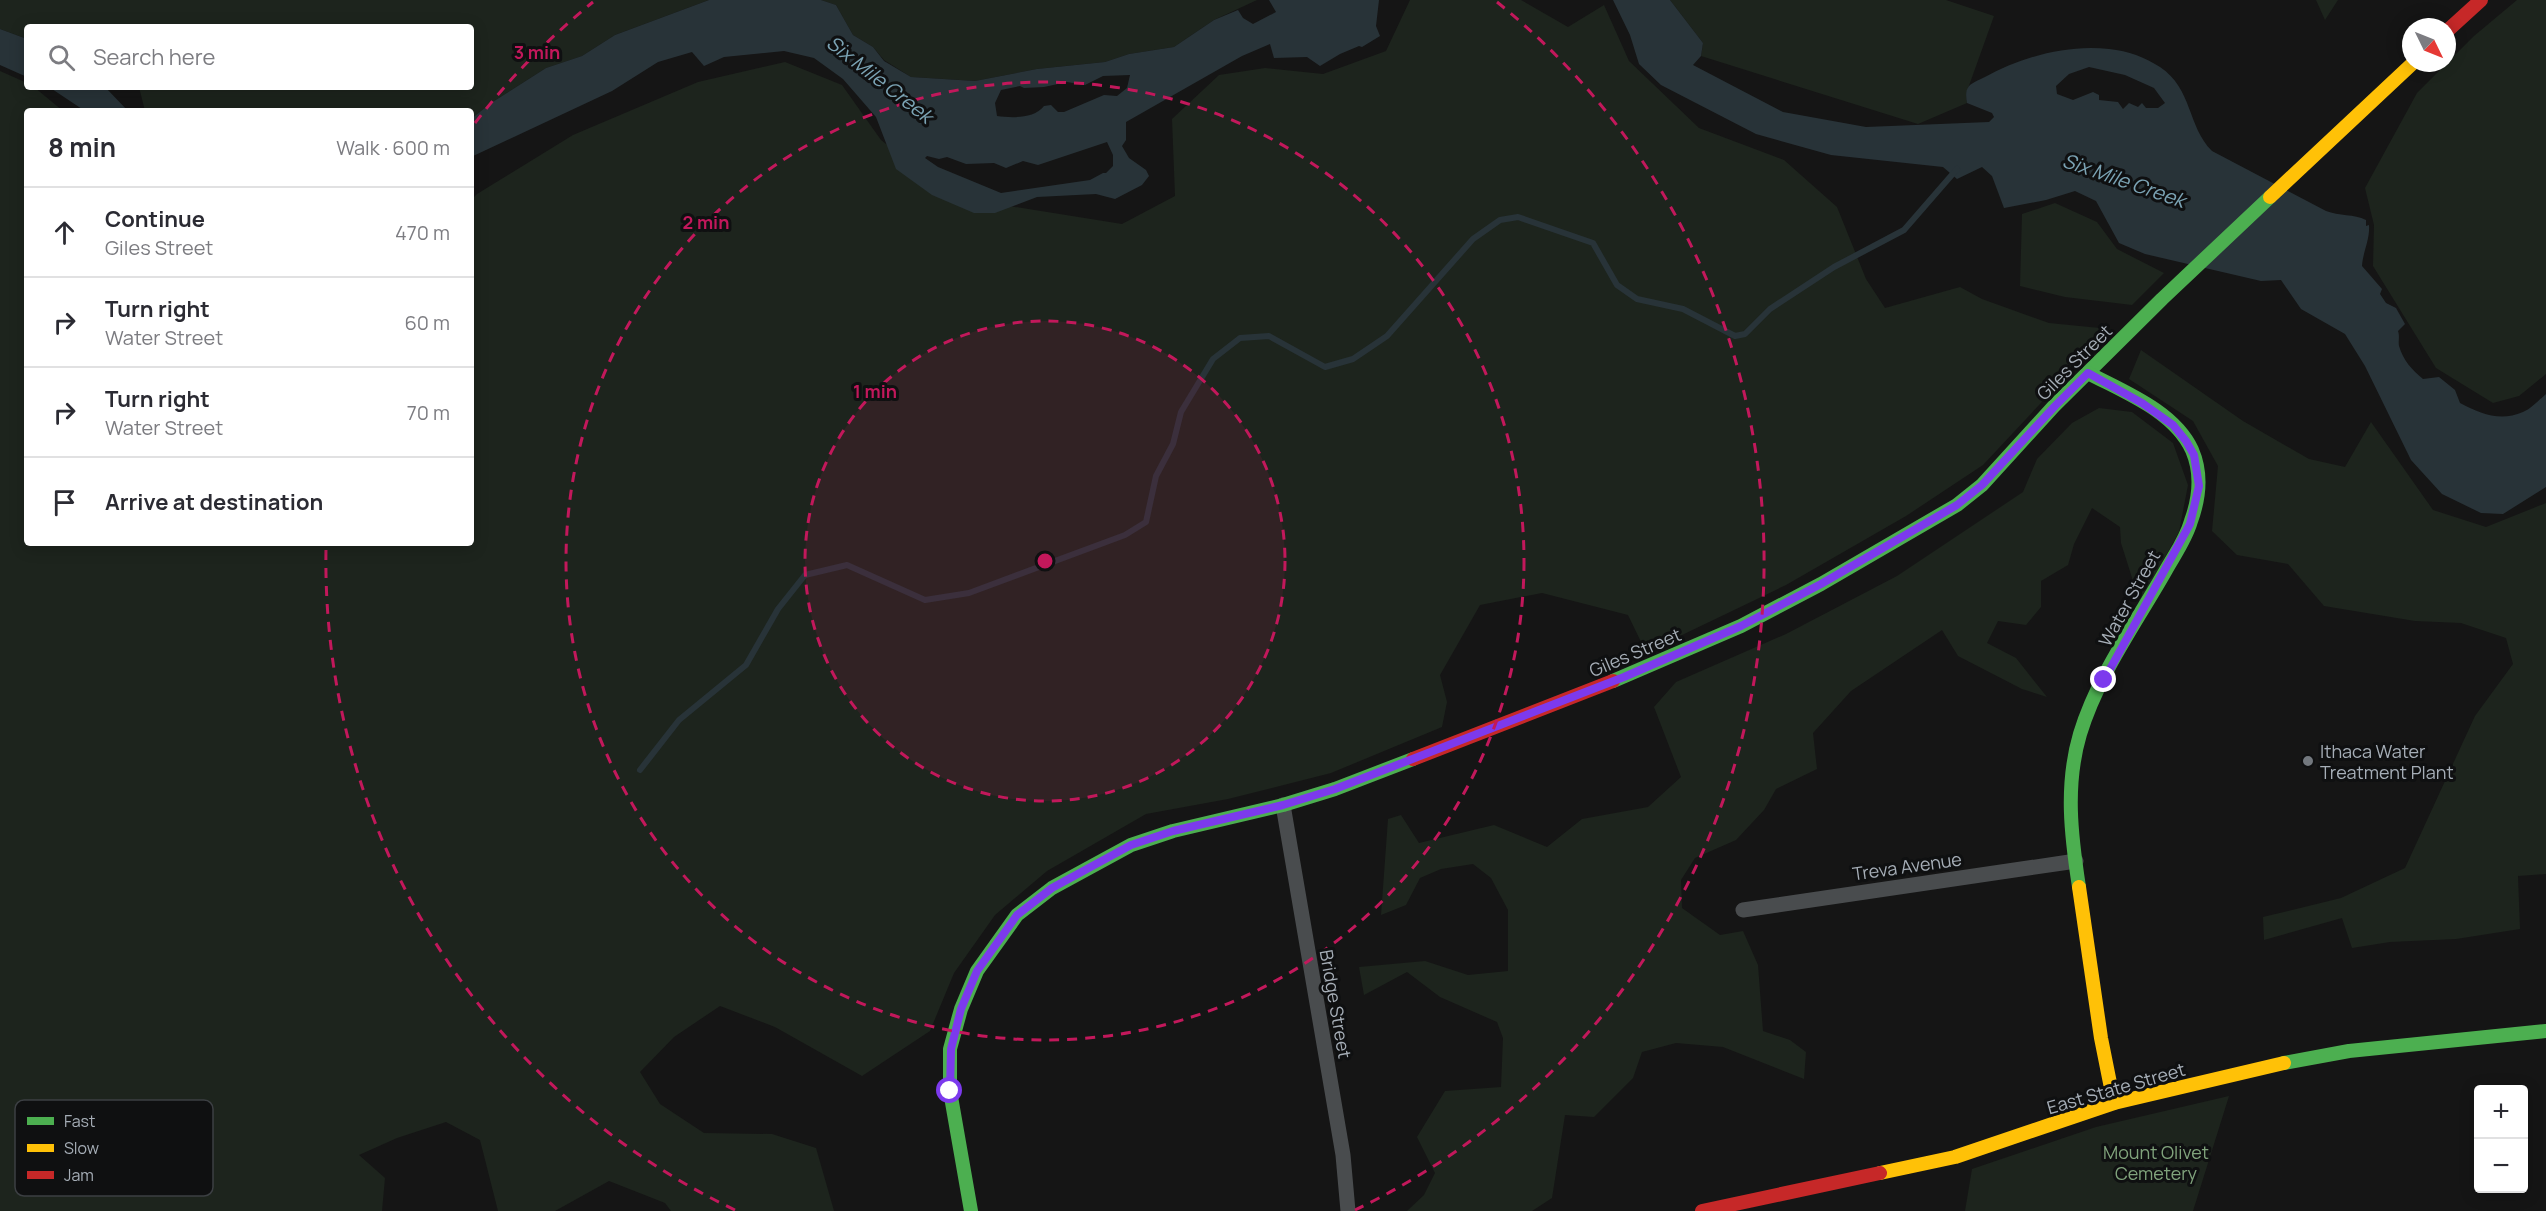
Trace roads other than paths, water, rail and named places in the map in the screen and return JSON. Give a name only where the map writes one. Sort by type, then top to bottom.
[{"type":"main road","points":[[2456,23],[2481,0]]},
{"type":"main road","name":"Giles Street","points":[[971,1211],[950,1091],[951,1049],[961,1009],[977,971],[1017,915],[1052,888],[1131,845],[1173,831],[1283,805],[1345,785],[1624,677],[1741,626],[1821,584],[1957,505],[1982,485],[2055,406],[2162,299],[2403,72]]},
{"type":"main road","name":"Water Street","points":[[2088,373],[2142,403],[2173,425],[2194,455],[2199,486],[2190,524],[2104,680],[2075,755],[2071,777],[2071,822],[2076,861],[2103,1051],[2114,1103]]},
{"type":"main road","name":"East State Street","points":[[1702,1211],[1955,1157],[2114,1103],[2272,1065],[2349,1051],[2546,1031]]},
{"type":"street","name":"Bridge Street","points":[[1283,805],[1343,1155],[1348,1211]]},
{"type":"street","name":"Treva Avenue","points":[[1743,910],[2076,861]]},
{"type":"water","name":"Six Mile Creek","points":[[709,0],[821,0],[836,5],[853,35],[873,47],[884,61],[911,77],[975,81],[1037,69],[1105,62],[1129,54],[1174,47],[1214,20],[1238,10],[1243,18],[1253,24],[1276,12],[1269,0],[1379,0],[1376,26],[1380,36],[1362,47],[1359,46],[1340,54],[1320,66],[1307,57],[1274,58],[1270,44],[1242,56],[1126,122],[1126,140],[1122,146],[1129,158],[1146,170],[1149,176],[1142,185],[1115,199],[1096,194],[1037,197],[995,213],[974,213],[932,195],[896,169],[876,117],[843,79],[814,58],[784,51],[724,57],[704,66],[692,52],[658,62],[612,91],[474,156],[474,117],[546,68],[582,56],[615,35]],"holes":[[[1130,75],[1127,88],[1117,96],[1104,95],[1064,112],[1058,112],[1051,105],[1044,106],[1028,115],[997,116],[995,103],[1001,90],[1020,86],[1024,88],[1044,87],[1067,82],[1085,85],[1103,76]],[[1107,142],[1113,155],[1113,166],[1106,173],[1090,180],[1001,193],[938,167],[925,158],[927,156],[939,159],[947,157],[966,164],[994,163],[1006,168],[1023,161],[1038,165]]]},
{"type":"water","name":"Six Mile Creek","points":[[1613,0],[1670,0],[1703,43],[1701,56],[1693,65],[1783,112],[1866,127],[1989,122],[1994,117],[1992,113],[1967,103],[1966,92],[1969,86],[2014,63],[2061,50],[2109,49],[2123,51],[2148,60],[2171,76],[2179,86],[2198,130],[2212,151],[2326,211],[2366,220],[2369,230],[2362,266],[2382,289],[2380,294],[2386,303],[2396,308],[2405,324],[2398,331],[2399,346],[2408,364],[2423,379],[2439,377],[2455,390],[2460,403],[2483,413],[2498,416],[2515,415],[2526,411],[2546,394],[2546,487],[2503,514],[2481,513],[2442,494],[2411,460],[2365,366],[2345,334],[2301,309],[2281,280],[2261,281],[2145,254],[2119,243],[2096,201],[2075,191],[2046,200],[2004,208],[1992,176],[1982,167],[1957,179],[1943,167],[1831,155],[1756,134],[1661,85],[1639,64],[1630,35]],"holes":[[[2089,67],[2125,75],[2154,88],[2165,103],[2158,108],[2146,108],[2142,103],[2138,107],[2129,103],[2123,109],[2118,102],[2099,100],[2099,95],[2093,92],[2073,100],[2057,94],[2056,86],[2069,74]]]},
{"type":"water","points":[[0,29],[24,38],[24,76],[0,65]]},
{"type":"water","points":[[54,90],[108,90],[125,108],[80,108]]},
{"type":"waterway","points":[[640,770],[679,720],[746,665],[778,609],[805,575],[847,565],[925,600],[969,593],[1125,535],[1146,522],[1156,476],[1173,444],[1181,412],[1213,359],[1240,338],[1269,336],[1325,367],[1353,359],[1387,336],[1473,239],[1500,220],[1518,217],[1593,243],[1617,285],[1637,299],[1683,309],[1735,336],[1745,334],[1770,309],[1834,267],[1904,230],[1957,169]]},
{"type":"place","name":"Ithaca Water Treatment Plant","points":[[2308,761]]},
{"type":"park label","name":"Mount Olivet Cemetery","points":[[2156,1162]]}]
